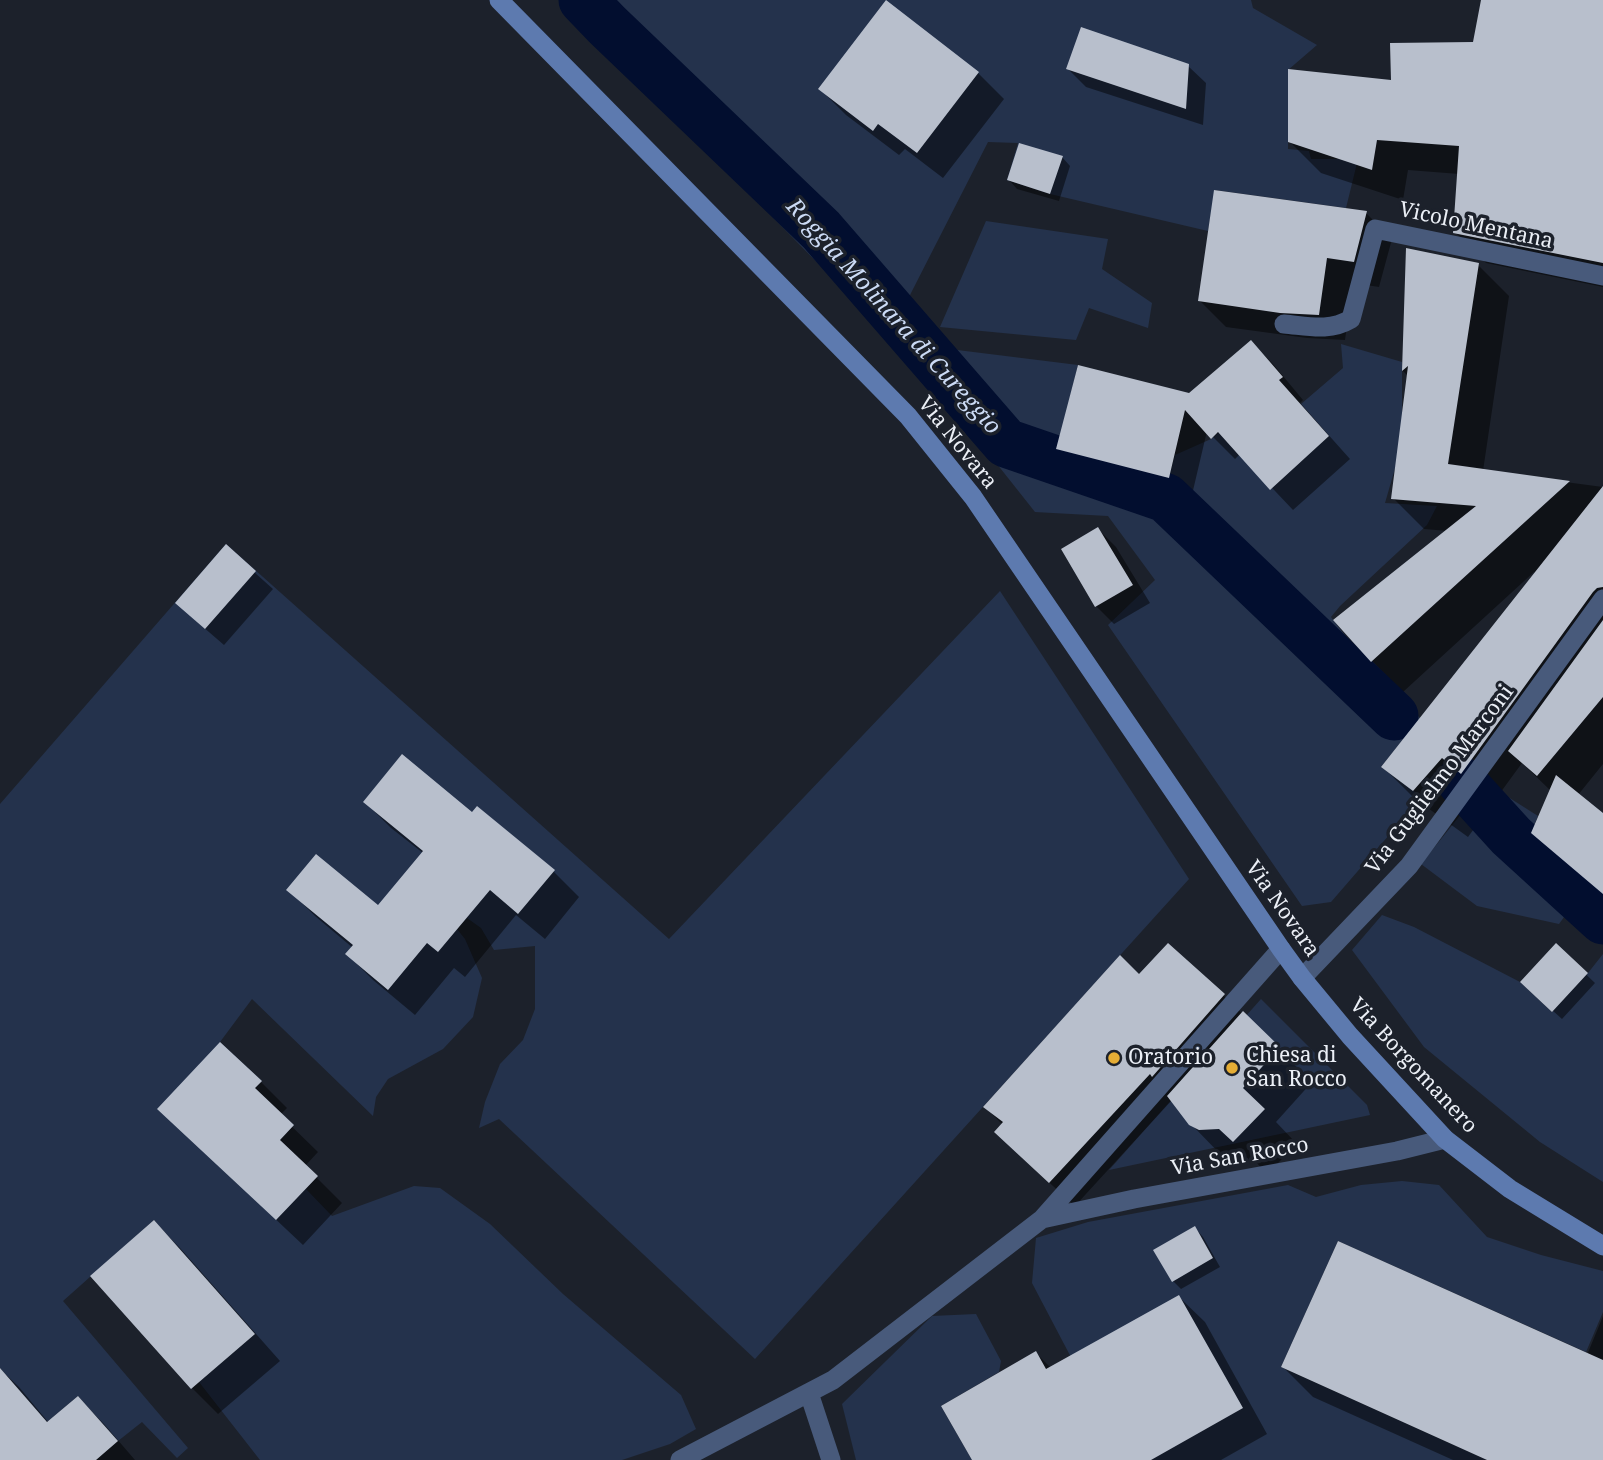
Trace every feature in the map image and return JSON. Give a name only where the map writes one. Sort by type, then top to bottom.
[{"type":"main road","name":"Via Novara","points":[[499,0],[908,416],[973,497],[1302,978]]},
{"type":"main road","name":"Via Borgomanero","points":[[1302,978],[1350,1036],[1446,1139],[1510,1189],[1603,1247]]},
{"type":"street","name":"Vicolo Mentana","points":[[1284,324],[1326,328],[1339,326],[1351,319],[1376,229],[1603,276]]},
{"type":"street","name":"Via Guglielmo Marconi","points":[[1302,978],[1409,866],[1603,599]]},
{"type":"street","name":"Via San Rocco","points":[[680,1460],[833,1380],[1042,1219],[1281,949]]},
{"type":"street","name":"Via San Rocco","points":[[1042,1219],[1134,1199],[1397,1151],[1446,1139]]},
{"type":"street","points":[[808,1393],[831,1460]]},
{"type":"shaded area","points":[[560,0],[1251,0],[1253,8],[1317,45],[1288,70],[1288,149],[1309,151],[1311,159],[1358,159],[1346,208],[1215,190],[1208,231],[1050,194],[1007,180],[1018,143],[988,142],[891,338]]},
{"type":"shaded area","points":[[986,221],[1108,239],[1102,269],[1152,303],[1148,328],[1089,308],[1076,340],[940,327]]},
{"type":"shaded area","points":[[1341,344],[1402,362],[1402,444],[1385,503],[1437,506],[1427,525],[1331,617],[1359,654],[1420,718],[1381,767],[1422,797],[1331,902],[1302,906],[1108,625],[1155,580],[1108,516],[1035,512],[917,363],[933,347],[1078,365],[1057,449],[1169,477],[1175,455],[1211,439],[1231,422],[1270,489],[1329,436],[1301,404],[1343,368]]},
{"type":"shaded area","points":[[226,544],[669,939],[1000,591],[1189,879],[755,1359],[499,1119],[479,1128],[485,1102],[500,1064],[523,1040],[535,1009],[535,946],[494,950],[481,928],[467,918],[457,929],[465,939],[482,978],[473,1017],[443,1049],[388,1079],[376,1097],[373,1116],[252,999],[220,1042],[262,1081],[255,1088],[294,1125],[280,1140],[317,1176],[306,1189],[332,1216],[414,1186],[440,1188],[490,1224],[563,1294],[681,1395],[696,1429],[670,1444],[622,1460],[260,1460],[199,1382],[255,1334],[154,1220],[63,1301],[188,1448],[177,1458],[142,1422],[118,1441],[78,1396],[47,1422],[0,1368],[0,804]]},
{"type":"shaded area","points":[[1486,783],[1538,816],[1531,833],[1603,894],[1603,915],[1575,902],[1559,924],[1477,906],[1421,864]]},
{"type":"shaded area","points":[[1382,915],[1414,927],[1520,982],[1552,1012],[1603,954],[1603,1182],[1540,1142],[1424,1047],[1352,950]]},
{"type":"shaded area","points":[[1261,999],[1367,1105],[1370,1115],[1109,1170]]},
{"type":"shaded area","points":[[1402,1181],[1439,1185],[1487,1237],[1603,1271],[1603,1312],[1586,1352],[1338,1241],[1281,1367],[1487,1460],[1125,1460],[1032,1283],[1036,1238],[1088,1222],[1288,1185],[1316,1197],[1361,1185]]},
{"type":"shaded area","points":[[976,1314],[1001,1361],[999,1372],[941,1406],[972,1460],[856,1460],[842,1404],[932,1316]]},
{"type":"building","points":[[886,0],[979,72],[917,153],[878,124],[873,131],[818,89]]},
{"type":"building","points":[[1481,0],[1603,0],[1603,263],[1453,233],[1459,146],[1377,140],[1372,170],[1288,142],[1288,69],[1391,80],[1390,43],[1473,42]]},
{"type":"building","points":[[1081,27],[1189,64],[1186,109],[1066,69]]},
{"type":"building","points":[[1019,143],[1063,156],[1050,194],[1007,180]]},
{"type":"building","points":[[1214,190],[1367,211],[1354,262],[1327,258],[1319,315],[1280,313],[1198,301]]},
{"type":"building","points":[[1406,248],[1479,263],[1448,464],[1570,481],[1371,662],[1333,620],[1476,506],[1391,499],[1408,366],[1402,371]]},
{"type":"building","points":[[1251,340],[1283,377],[1279,380],[1329,436],[1270,490],[1218,432],[1211,439],[1185,410],[1169,478],[1056,449],[1078,365],[1189,393]]},
{"type":"building","points":[[1603,486],[1603,587],[1593,592],[1461,774],[1442,758],[1413,791],[1381,767]]},
{"type":"building","points":[[1098,527],[1133,585],[1095,607],[1061,549]]},
{"type":"building","points":[[226,544],[256,571],[205,629],[175,603]]},
{"type":"building","points":[[1603,620],[1603,697],[1537,776],[1508,751]]},
{"type":"building","points":[[402,754],[472,812],[477,806],[555,870],[518,914],[490,890],[438,952],[427,943],[388,990],[345,954],[353,945],[286,890],[316,854],[378,905],[423,851],[363,802]]},
{"type":"building","points":[[1556,775],[1603,813],[1603,894],[1531,833]]},
{"type":"building","name":"Oratorio","points":[[1168,943],[1225,994],[1152,1077],[1150,1074],[1049,1183],[994,1132],[1003,1122],[983,1107],[1120,955],[1139,974]]},
{"type":"building","points":[[1556,943],[1588,973],[1552,1012],[1520,982]]},
{"type":"building","name":"Chiesa di San Rocco","points":[[1243,1011],[1280,1047],[1243,1088],[1265,1109],[1233,1142],[1219,1129],[1199,1130],[1189,1125],[1167,1096]]},
{"type":"building","points":[[220,1042],[262,1081],[255,1088],[294,1125],[280,1140],[318,1176],[276,1220],[157,1109]]},
{"type":"building","points":[[154,1220],[255,1334],[191,1389],[90,1276]]},
{"type":"building","points":[[1195,1226],[1213,1258],[1172,1282],[1153,1250]]},
{"type":"building","points":[[1338,1241],[1603,1360],[1603,1460],[1487,1460],[1281,1367]]},
{"type":"building","points":[[1179,1295],[1243,1408],[1151,1460],[972,1460],[941,1406],[1036,1351],[1046,1369]]},
{"type":"building","points":[[0,1368],[47,1422],[78,1396],[118,1441],[96,1460],[0,1460]]},
{"type":"waterway","name":"Roggia Molinara di Cureggio","points":[[583,0],[821,230],[1006,443],[1166,498],[1394,716]]},
{"type":"waterway","name":"Roggia Molinara di Cureggio","points":[[1461,781],[1511,836],[1603,920]]},
{"type":"place","name":"Oratorio","points":[[1114,1058]]},
{"type":"place","name":"Chiesa di San Rocco","points":[[1232,1068]]}]
